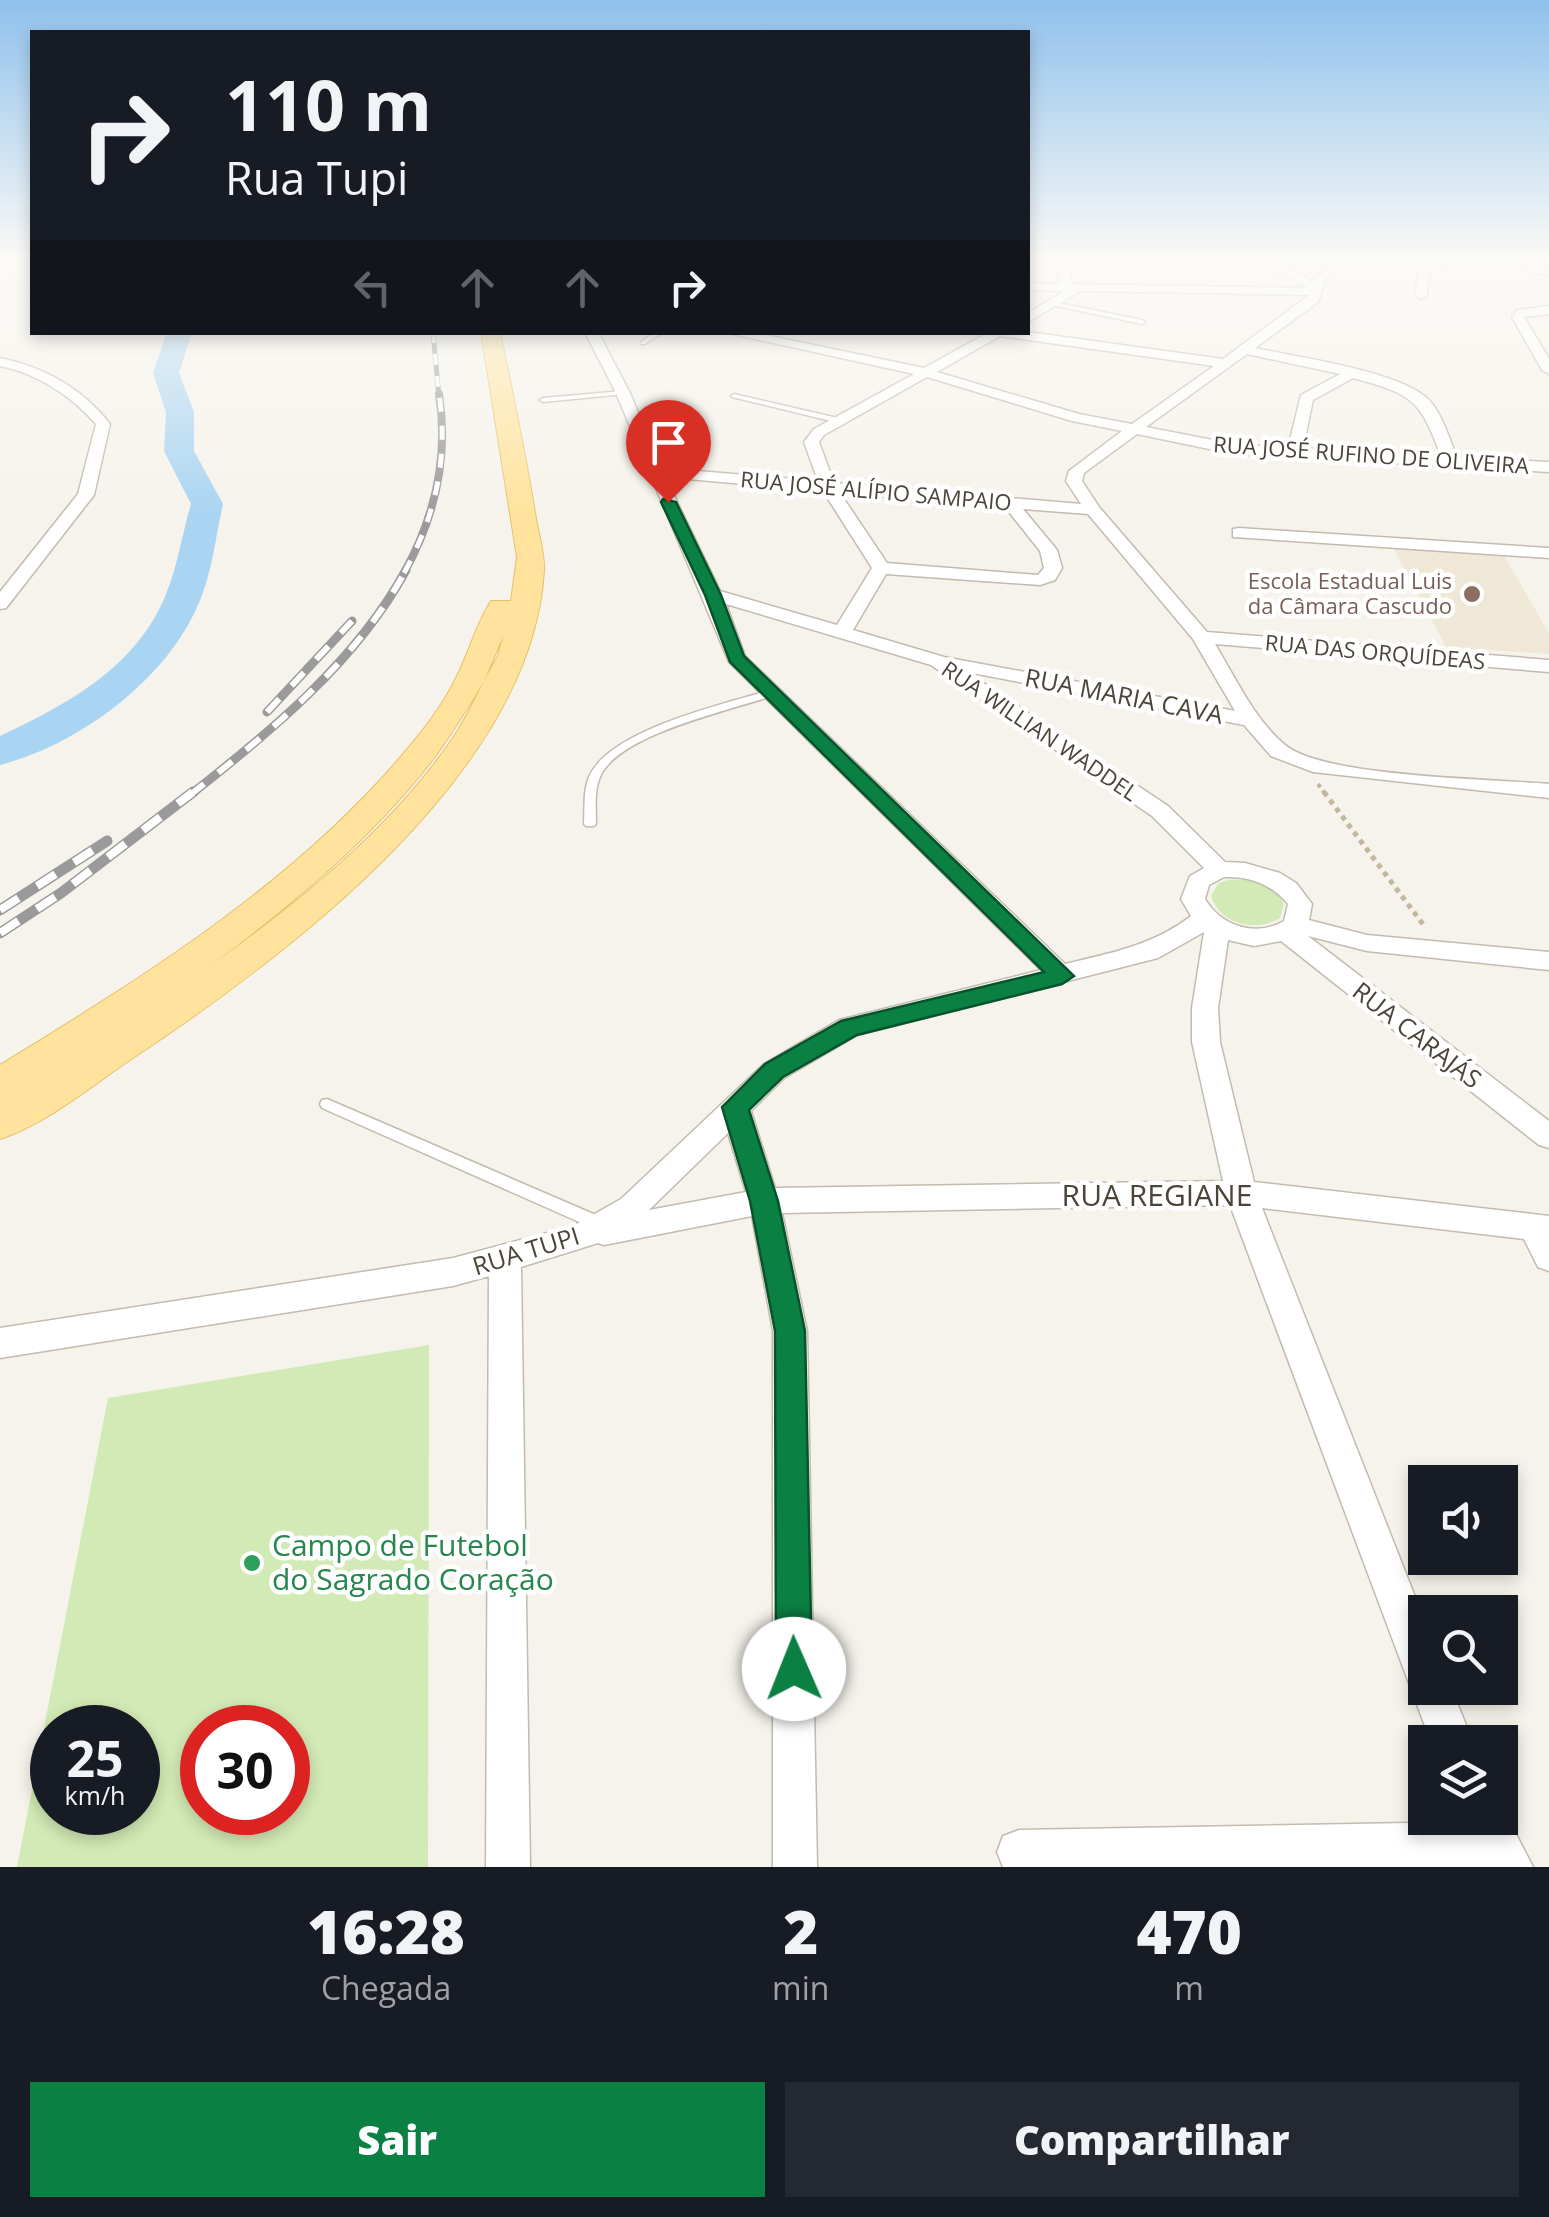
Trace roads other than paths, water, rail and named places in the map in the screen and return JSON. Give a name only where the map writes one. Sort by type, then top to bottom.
[{"type":"main road","points":[[0,1122],[102,1041],[156,987],[326,853],[424,751],[466,688],[493,634],[507,586],[496,458],[477,343]]},
{"type":"main road","points":[[0,1085],[193,1000],[282,933],[354,868],[443,772],[496,691],[523,623],[531,570],[514,448],[492,343]]},
{"type":"street","points":[[597,343],[713,595],[736,658],[1062,976]]},
{"type":"street","name":"RUA JOSÉ RUFINO DE OLIVEIRA","points":[[784,343],[925,372],[1134,432],[1232,449],[1549,467]]},
{"type":"street","points":[[881,568],[828,487],[810,442],[839,421],[979,343]]},
{"type":"street","points":[[1074,343],[1224,363]]},
{"type":"street","points":[[1255,343],[1074,476],[1094,510],[1200,636],[1251,720],[1279,751],[1313,766],[1549,791]]},
{"type":"street","points":[[1533,343],[1549,370]]},
{"type":"street","points":[[1246,350],[1350,374],[1422,400],[1451,462]]},
{"type":"street","points":[[0,362],[17,364],[83,400],[103,424],[86,495],[0,604]]},
{"type":"street","points":[[1294,454],[1306,398],[1350,374]]},
{"type":"street","name":"RUA JOSÉ ALÍPIO SAMPAIO","points":[[658,472],[1094,510]]},
{"type":"street","points":[[881,568],[1040,580],[1049,576],[1053,568],[1048,550],[1010,503]]},
{"type":"street","points":[[1238,533],[1549,553]]},
{"type":"street","points":[[841,634],[881,568]]},
{"type":"street","name":"RUA WILLIAN WADDEL","points":[[713,595],[938,661],[1160,811],[1219,870]]},
{"type":"street","name":"RUA DAS ORQUÍDEAS","points":[[1200,636],[1549,666]]},
{"type":"street","name":"RUA MARIA CAVA","points":[[938,661],[1251,720]]},
{"type":"street","points":[[1292,928],[1300,904],[1282,884],[1251,871],[1219,870],[1198,881],[1194,889],[1193,898],[1211,922],[1248,937],[1292,928],[1367,943],[1549,961]]},
{"type":"street","points":[[1211,922],[1206,1042],[1241,1193],[1408,1629]]},
{"type":"street","name":"RUA TUPI","points":[[0,1344],[453,1272],[592,1231],[632,1208],[774,1071],[850,1028],[1149,952],[1211,922]]},
{"type":"street","name":"RUA CARAJÁS","points":[[1292,928],[1549,1137]]},
{"type":"street","points":[[735,1107],[764,1201],[790,1331],[795,1867]]},
{"type":"street","name":"RUA REGIANE","points":[[592,1231],[764,1201],[1241,1193],[1541,1228]]},
{"type":"street","points":[[1541,1228],[1549,1258]]},
{"type":"street","points":[[504,1260],[508,1867]]},
{"type":"street","points":[[1020,1852],[1497,1842]]},
{"type":"lane","points":[[543,400],[623,393]]},
{"type":"lane","points":[[734,396],[839,421]]},
{"type":"lane","points":[[590,824],[595,776],[610,755],[651,733],[771,693]]},
{"type":"lane","points":[[327,1104],[592,1231]]},
{"type":"waterway","points":[[0,752],[56,725],[109,692],[153,650],[184,595],[207,504],[179,451],[180,412],[166,373],[176,343]]},
{"type":"railway","points":[[434,343],[439,397]]},
{"type":"railway","points":[[404,573],[424,530],[437,486],[442,441],[439,394]]},
{"type":"railway","points":[[190,795],[280,721],[337,665],[363,635],[406,570]]},
{"type":"railway","points":[[267,712],[352,621]]},
{"type":"railway","points":[[0,933],[61,893],[193,792]]},
{"type":"railway","points":[[0,910],[107,841]]},
{"type":"place","name":"Escola Estadual Luis da Câmara Cascudo","points":[[1472,594]]},
{"type":"place","name":"Campo de Futebol do Sagrado Coração","points":[[252,1563]]}]
